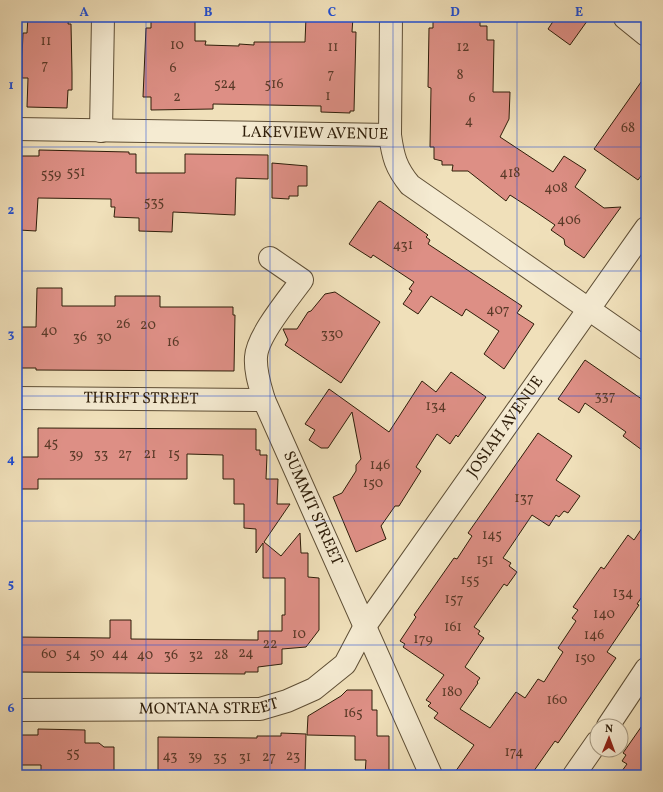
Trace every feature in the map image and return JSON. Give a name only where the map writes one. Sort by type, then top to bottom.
[{"type":"street","points":[[101,131],[103,17]]},
{"type":"street","points":[[390,135],[391,17]]},
{"type":"street","points":[[625,18],[646,35]]},
{"type":"street","name":"LAKEVIEW AVENUE","points":[[17,130],[390,135],[393,155],[398,171],[410,185],[646,349]]},
{"type":"street","name":"JOSIAH AVENUE","points":[[365,626],[646,228]]},
{"type":"street","name":"SUMMIT STREET","points":[[270,258],[302,280],[262,337],[256,356],[257,375],[264,400],[431,775]]},
{"type":"street","name":"THRIFT STREET","points":[[17,398],[264,400]]},
{"type":"street","name":"MONTANA STREET","points":[[17,710],[260,709],[287,702],[314,689],[345,664],[365,626]]},
{"type":"street","points":[[613,718],[646,669]]},
{"type":"street","points":[[574,775],[589,753]]},
{"type":"building","points":[[28,17],[69,17],[68,24],[71,24],[72,90],[68,90],[67,108],[27,107],[28,78],[22,78],[22,57],[23,33],[27,33]]},
{"type":"building","points":[[151,17],[195,17],[195,41],[206,41],[205,45],[239,46],[239,44],[254,45],[254,42],[305,42],[306,17],[353,17],[352,32],[356,32],[354,111],[350,111],[350,113],[321,112],[321,106],[213,104],[213,109],[151,110],[151,97],[143,97],[146,28],[151,28]]},
{"type":"building","points":[[433,17],[480,17],[480,26],[487,26],[487,40],[494,40],[493,92],[510,92],[509,119],[500,137],[553,172],[564,156],[586,170],[575,187],[604,208],[621,207],[584,258],[565,245],[564,239],[551,230],[555,225],[530,208],[510,195],[506,201],[468,171],[452,171],[453,165],[442,165],[442,161],[434,159],[434,147],[430,147],[431,88],[428,87],[429,28],[433,28]]},
{"type":"building","points":[[556,17],[590,17],[570,45],[548,29]]},
{"type":"building","points":[[646,75],[646,169],[638,180],[594,149]]},
{"type":"building","points":[[39,150],[129,152],[129,154],[136,154],[136,173],[185,173],[185,154],[268,155],[268,179],[236,178],[235,215],[173,212],[172,232],[139,231],[139,218],[114,217],[115,207],[111,207],[111,199],[38,198],[36,231],[19,230],[19,225],[17,225],[17,156],[39,156]]},
{"type":"building","points":[[272,163],[307,166],[307,186],[298,186],[298,196],[289,196],[289,199],[272,198]]},
{"type":"building","points":[[380,201],[428,235],[426,237],[430,240],[428,244],[522,306],[517,313],[534,324],[504,369],[484,354],[499,331],[466,309],[462,316],[431,296],[418,314],[403,304],[412,291],[409,289],[414,282],[373,255],[371,258],[349,244]]},
{"type":"building","points":[[37,288],[62,288],[62,306],[115,306],[115,296],[160,296],[160,307],[233,307],[233,315],[235,315],[234,371],[36,370],[36,368],[17,368],[17,327],[36,327]]},
{"type":"building","points":[[335,292],[380,322],[341,383],[285,345],[288,340],[283,329],[297,329],[308,312],[311,311],[325,294]]},
{"type":"building","points":[[585,360],[646,402],[646,453],[623,436],[626,432],[585,403],[579,413],[558,399]]},
{"type":"building","points":[[451,372],[486,397],[458,437],[456,435],[450,444],[437,434],[416,467],[421,471],[399,506],[395,506],[381,526],[386,539],[356,552],[333,497],[342,493],[356,471],[356,465],[361,459],[352,412],[328,448],[321,448],[309,440],[315,430],[305,424],[329,389],[389,432],[422,381],[436,392]]},
{"type":"building","points":[[38,428],[256,429],[256,450],[260,450],[260,455],[267,455],[266,479],[278,479],[277,504],[290,504],[264,542],[281,556],[300,533],[301,553],[308,553],[308,577],[319,578],[319,630],[306,647],[282,649],[282,664],[258,667],[258,672],[245,672],[245,674],[17,672],[17,637],[110,638],[110,620],[131,620],[131,639],[258,640],[258,631],[282,631],[282,615],[285,615],[285,578],[263,578],[263,543],[256,553],[256,529],[244,528],[244,504],[234,504],[234,479],[223,479],[223,455],[187,454],[187,479],[38,479],[38,489],[17,489],[17,457],[38,457]]},
{"type":"building","points":[[538,433],[572,456],[556,480],[580,496],[568,513],[564,511],[559,517],[556,515],[549,526],[532,515],[503,558],[511,563],[509,566],[517,572],[507,586],[504,584],[474,627],[480,631],[478,634],[484,638],[465,667],[480,678],[460,709],[490,728],[516,692],[525,698],[538,679],[544,682],[563,652],[558,648],[576,621],[572,618],[578,610],[573,607],[601,567],[604,569],[628,535],[634,540],[646,522],[646,591],[637,604],[639,605],[607,652],[616,658],[558,743],[555,741],[531,775],[453,775],[474,745],[434,718],[438,713],[428,706],[431,703],[426,700],[444,675],[403,647],[405,644],[400,641],[416,617],[414,615],[454,558],[457,559],[472,536],[468,533]]},
{"type":"building","points":[[347,690],[372,690],[372,710],[377,710],[377,736],[389,736],[389,775],[365,775],[366,760],[355,760],[355,736],[307,735],[308,716],[341,696]]},
{"type":"building","points":[[646,720],[646,775],[619,775],[627,764],[622,761],[624,758],[629,758],[629,744]]},
{"type":"building","points":[[38,729],[85,730],[85,743],[99,743],[104,747],[114,747],[114,775],[41,775],[41,765],[17,765],[17,735],[38,735]]},
{"type":"building","points":[[281,733],[306,734],[305,775],[232,775],[232,773],[158,772],[158,737],[257,738],[257,736],[281,736]]}]
